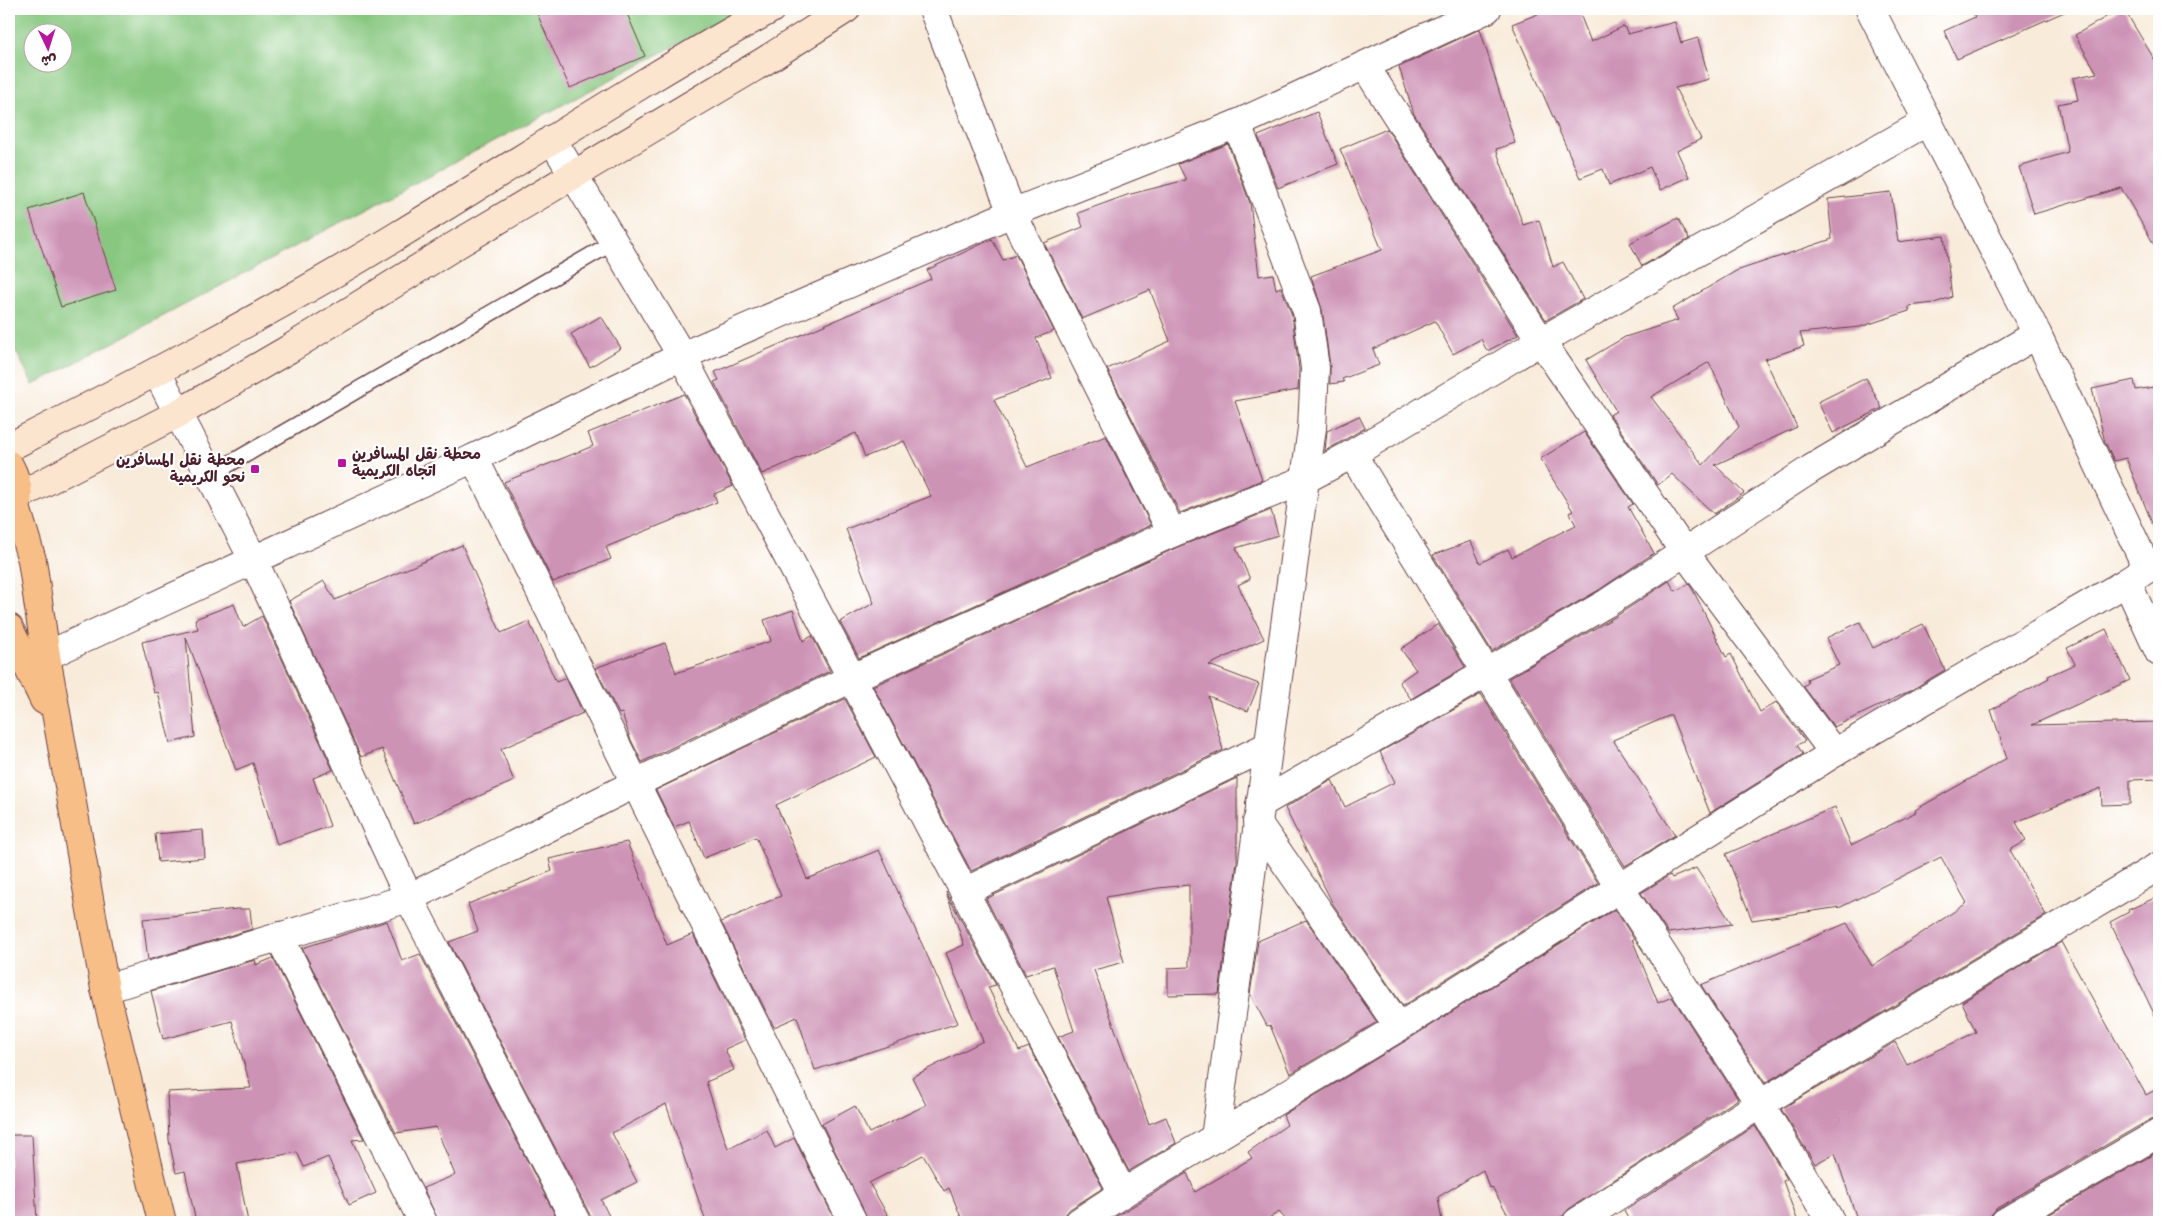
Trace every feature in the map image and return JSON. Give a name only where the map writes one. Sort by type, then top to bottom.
[{"type":"main road","points":[[9,447],[157,372],[397,236],[552,139],[771,9]]},
{"type":"main road","points":[[14,508],[290,349],[456,245],[574,177],[764,62],[846,9]]},
{"type":"main road","points":[[9,465],[14,475],[14,508],[32,560],[46,656],[106,989],[162,1222]]},
{"type":"main road","points":[[9,628],[61,736]]},
{"type":"street","points":[[932,9],[1012,213],[1172,533]]},
{"type":"street","points":[[46,656],[474,458],[682,356],[1012,213],[1236,124],[1487,9]]},
{"type":"street","points":[[1870,9],[2037,334],[2144,570],[2159,652]]},
{"type":"street","points":[[1365,66],[1541,341],[1685,553],[1834,753]]},
{"type":"street","points":[[106,989],[409,898],[634,784],[852,678],[1172,533],[1304,480],[1352,454],[1541,341],[1928,121]]},
{"type":"street","points":[[1215,1138],[1312,428],[1315,368],[1307,311],[1236,124]]},
{"type":"street","points":[[552,139],[682,356],[1123,1193]]},
{"type":"street","points":[[1258,813],[1685,553],[1738,515],[1811,469],[2037,334]]},
{"type":"street","points":[[157,372],[253,559],[409,898],[576,1222]]},
{"type":"street","points":[[1352,454],[1619,887],[1760,1104],[1831,1222]]},
{"type":"street","points":[[474,458],[634,784],[853,1222]]},
{"type":"street","points":[[1079,1222],[1123,1193],[1399,1026],[1834,753],[2144,570]]},
{"type":"street","points":[[964,892],[1268,746]]},
{"type":"street","points":[[1258,813],[1399,1026]]},
{"type":"street","points":[[1577,1222],[1760,1104],[2159,866]]},
{"type":"street","points":[[279,936],[423,1222]]},
{"type":"street","points":[[2005,1222],[2159,1133]]},
{"type":"lane","points":[[210,475],[614,242]]},
{"type":"green space","points":[[9,9],[744,9],[33,385],[9,337]]},
{"type":"building","points":[[535,9],[625,9],[645,56],[570,88]]},
{"type":"building","points":[[1551,9],[1578,9],[1591,42],[1624,26],[1628,34],[1675,22],[1681,43],[1698,38],[1709,79],[1675,88],[1701,139],[1677,151],[1689,177],[1660,190],[1650,167],[1609,185],[1603,169],[1580,178],[1512,24]]},
{"type":"building","points":[[1971,9],[2071,9],[1957,59],[1944,31],[1975,17]]},
{"type":"building","points":[[2120,9],[2124,9],[2159,67],[2159,253],[2121,188],[2034,214],[2019,167],[2068,152],[2058,104],[2078,100],[2073,78],[2097,73],[2075,35]]},
{"type":"building","points":[[1480,29],[1515,143],[1496,149],[1523,225],[1539,220],[1553,267],[1563,262],[1583,299],[1546,320],[1414,114],[1399,67]]},
{"type":"building","points":[[1317,112],[1338,164],[1278,188],[1258,136]]},
{"type":"building","points":[[1387,129],[1518,335],[1487,351],[1481,339],[1453,354],[1435,321],[1373,349],[1379,365],[1342,379],[1344,382],[1330,384],[1330,366],[1322,309],[1311,276],[1382,250],[1340,149]]},
{"type":"building","points":[[1228,144],[1250,203],[1259,276],[1273,274],[1276,289],[1281,287],[1292,315],[1299,369],[1298,390],[1235,401],[1262,480],[1180,513],[1107,369],[1170,341],[1150,290],[1082,319],[1044,243],[1083,227],[1078,213],[1127,195],[1186,180],[1178,164]]},
{"type":"building","points":[[84,192],[116,290],[61,307],[29,210]]},
{"type":"building","points":[[1891,192],[1898,242],[1944,236],[1952,297],[1934,303],[1909,306],[1909,311],[1860,327],[1800,333],[1804,346],[1765,359],[1797,427],[1715,465],[1744,493],[1714,514],[1672,474],[1658,485],[1610,415],[1616,411],[1586,360],[1625,337],[1678,320],[1672,309],[1736,271],[1832,239],[1828,199]],"holes":[[[1709,362],[1739,427],[1703,465],[1651,397]]]},
{"type":"building","points":[[1678,218],[1689,239],[1642,266],[1630,243]]},
{"type":"building","points":[[992,239],[1003,260],[1016,255],[1054,331],[1036,338],[1052,378],[994,400],[1027,467],[1106,436],[1151,525],[859,658],[840,622],[874,603],[846,529],[931,496],[904,441],[865,457],[856,433],[762,474],[714,382],[719,380],[715,372],[931,279],[927,270]]},
{"type":"building","points":[[601,316],[621,348],[590,367],[571,334]]},
{"type":"building","points":[[1866,378],[1882,408],[1833,433],[1818,402]]},
{"type":"building","points":[[2134,380],[2136,390],[2159,386],[2158,538],[2126,458],[2114,461],[2105,442],[2092,389]]},
{"type":"building","points":[[684,394],[733,486],[714,494],[717,502],[606,547],[611,559],[553,582],[504,482],[593,446],[588,433]]},
{"type":"building","points":[[1359,416],[1365,428],[1325,451],[1327,431]]},
{"type":"building","points":[[1584,432],[1633,504],[1628,507],[1654,553],[1599,590],[1492,651],[1433,555],[1471,541],[1480,563],[1508,549],[1512,557],[1576,525],[1569,513],[1573,511],[1540,459]]},
{"type":"building","points":[[1271,510],[1278,535],[1236,548],[1250,579],[1238,585],[1264,639],[1209,665],[1259,684],[1248,711],[1208,696],[1223,750],[971,871],[873,686],[1178,547]]},
{"type":"building","points":[[462,545],[501,633],[529,621],[556,682],[566,678],[583,713],[501,749],[514,781],[414,824],[382,749],[361,757],[289,601],[324,581],[335,600]]},
{"type":"building","points":[[1669,581],[1675,591],[1689,584],[1726,657],[1731,654],[1760,712],[1776,702],[1805,741],[1797,745],[1803,754],[1710,813],[1671,715],[1613,740],[1675,835],[1625,866],[1509,678],[1615,617]]},
{"type":"building","points":[[234,604],[243,627],[262,616],[333,770],[313,778],[330,826],[277,845],[253,763],[236,770],[186,637],[195,737],[170,743],[158,692],[154,693],[142,642],[198,629],[195,619]]},
{"type":"building","points":[[793,610],[803,641],[812,636],[830,671],[642,762],[630,738],[622,713],[619,714],[595,668],[665,643],[676,673],[771,641],[764,620]]},
{"type":"building","points":[[1860,622],[1873,648],[1923,624],[1945,670],[1908,692],[1834,727],[1803,686],[1808,683],[1807,679],[1839,665],[1826,638]]},
{"type":"building","points":[[1438,624],[1465,667],[1411,699],[1399,682],[1416,670],[1401,649]]},
{"type":"building","points":[[2106,629],[2130,680],[2032,725],[2159,722],[2159,779],[2130,780],[2130,804],[2102,805],[2101,788],[2016,822],[2026,841],[2010,850],[2046,915],[1765,1083],[1701,985],[1847,923],[1872,966],[1967,903],[1941,857],[1841,907],[1752,920],[1726,854],[1835,807],[1851,845],[1916,812],[1915,810],[2007,758],[1991,710],[2049,678],[2048,676],[2075,664],[2067,648]]},
{"type":"building","points":[[1481,694],[1598,883],[1403,1006],[1333,904],[1285,808],[1332,780],[1345,807],[1395,782],[1380,752]]},
{"type":"building","points":[[845,699],[876,757],[776,805],[807,879],[879,850],[958,1023],[815,1070],[797,1017],[774,1027],[721,922],[781,896],[756,837],[704,858],[689,821],[674,827],[656,790]]},
{"type":"building","points":[[1237,778],[1237,863],[1219,994],[1168,995],[1168,968],[1189,967],[1189,885],[1106,897],[1124,962],[1094,970],[1149,1124],[1166,1117],[1176,1143],[1129,1171],[1058,1037],[1074,1031],[1053,966],[1026,975],[986,899]]},
{"type":"building","points":[[203,830],[205,858],[158,862],[155,834]]},
{"type":"building","points":[[627,842],[667,945],[693,934],[745,1040],[725,1049],[734,1070],[706,1082],[728,1149],[767,1130],[775,1148],[794,1138],[836,1222],[706,1222],[666,1104],[612,1133],[637,1182],[601,1200],[612,1222],[592,1222],[449,942],[478,931],[468,904],[552,871],[549,859]]},
{"type":"building","points":[[1696,868],[1732,924],[1668,933],[1641,893],[1670,875],[1672,878]]},
{"type":"building","points":[[946,892],[996,985],[988,987],[1019,1051],[1029,1047],[1103,1188],[1070,1209],[1065,1215],[1063,1222],[963,1222],[949,1188],[944,1191],[923,1155],[869,1183],[892,1222],[869,1222],[822,1124],[855,1106],[869,1133],[926,1105],[912,1077],[983,1041],[946,953],[964,945]]},
{"type":"building","points":[[2159,896],[2159,1024],[2110,922],[2129,912],[2128,910]]},
{"type":"building","points":[[250,909],[252,929],[148,960],[143,919]]},
{"type":"building","points":[[1615,909],[1634,939],[1632,939],[1658,1003],[1672,997],[1738,1099],[1569,1209],[1563,1216],[1548,1222],[1512,1222],[1492,1187],[1489,1188],[1483,1170],[1438,1197],[1442,1222],[1288,1222],[1279,1212],[1262,1222],[1107,1222],[1187,1173],[1195,1192],[1252,1158],[1248,1152],[1287,1125],[1283,1115],[1407,1040]]},
{"type":"building","points":[[1306,920],[1377,1022],[1290,1074],[1270,1025],[1267,1026],[1250,994],[1258,941]]},
{"type":"building","points":[[387,921],[402,961],[420,954],[559,1222],[439,1222],[423,1188],[455,1175],[436,1127],[396,1133],[302,948]]},
{"type":"building","points":[[2061,942],[2146,1095],[2159,1088],[2159,1117],[2151,1119],[1997,1208],[1991,1215],[1989,1222],[1858,1222],[1835,1153],[1815,1164],[1781,1109],[1895,1042],[1907,1065],[1976,1032],[1962,1002]]},
{"type":"building","points":[[273,958],[364,1139],[352,1140],[376,1193],[349,1205],[328,1157],[304,1167],[297,1152],[237,1164],[248,1222],[196,1222],[185,1171],[176,1173],[169,1140],[167,1092],[251,1088],[232,1021],[163,1039],[151,991],[255,960],[256,965]]},
{"type":"building","points":[[1755,1126],[1787,1179],[1783,1181],[1798,1222],[1630,1222],[1624,1211]]},
{"type":"building","points":[[9,1135],[32,1135],[37,1222],[9,1222]]},
{"type":"building","points":[[2159,1151],[2159,1222],[2036,1222]]},
{"type":"place","name":"محطة نقل المسافرين اتجاه الكريمية","points":[[342,463]]},
{"type":"place","name":"محطة نقل المسافرين نحو الكريمية","points":[[255,469]]}]
